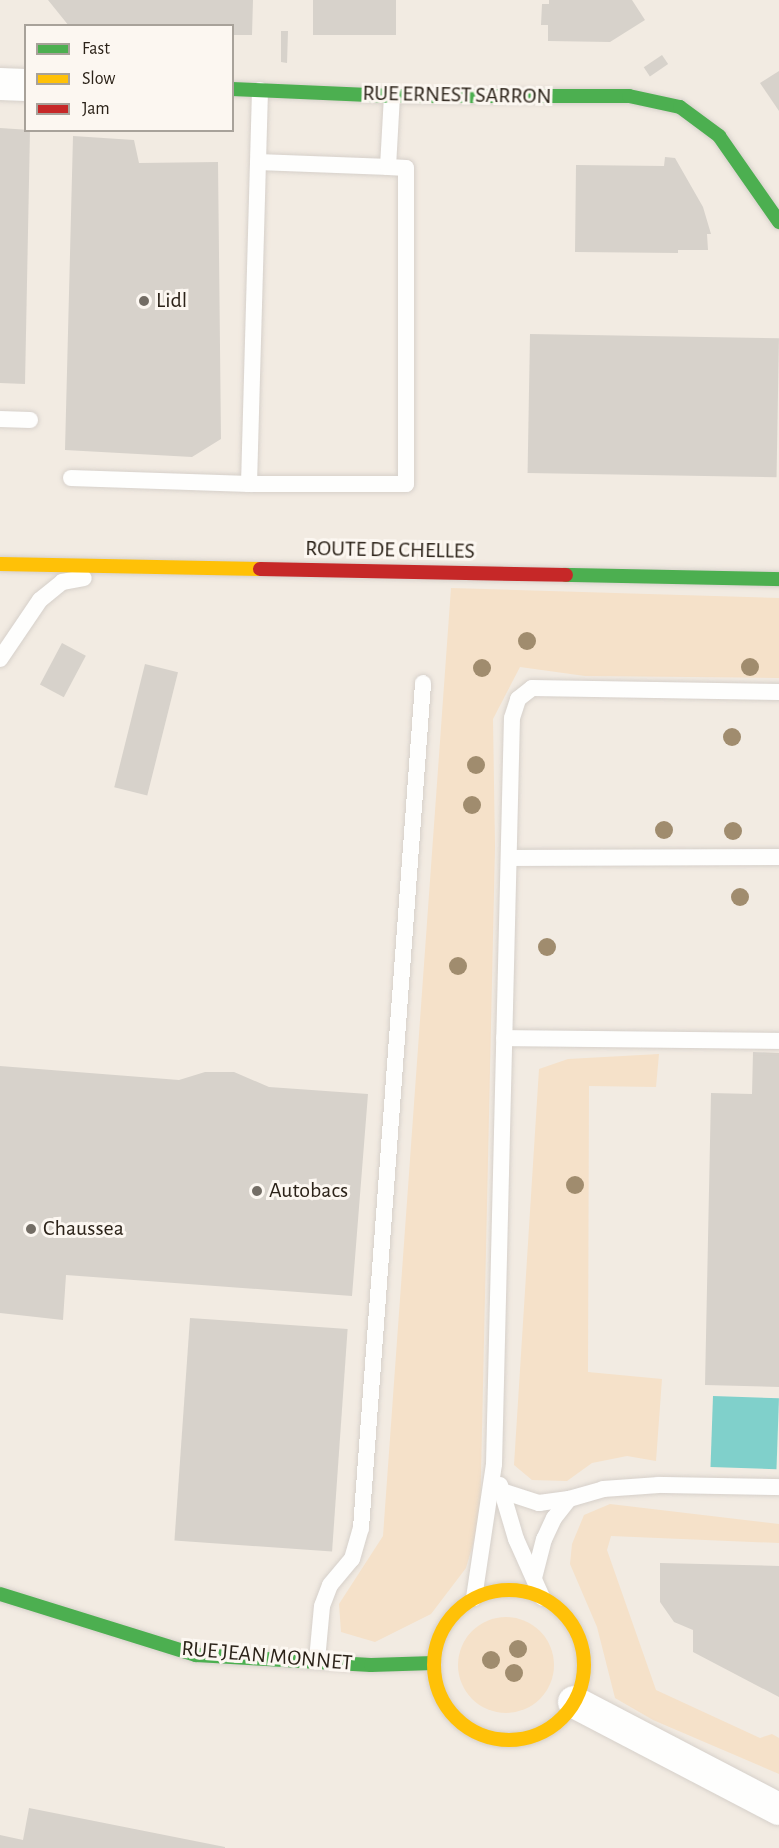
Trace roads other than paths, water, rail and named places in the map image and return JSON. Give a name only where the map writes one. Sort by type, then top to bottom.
[{"type":"street","points":[[0,84],[24,85]]},
{"type":"street","name":"RUE ERNEST SARRON","points":[[234,89],[392,96],[629,96],[680,107],[719,136],[779,222]]},
{"type":"street","name":"ROUTE DE CHELLES","points":[[0,564],[779,579]]},
{"type":"street","points":[[508,1589],[542,1597],[562,1611],[576,1631],[584,1654],[583,1679],[574,1702],[560,1720],[541,1733],[519,1739],[496,1739],[459,1720],[441,1694],[434,1663],[445,1625],[474,1598],[508,1589]]},
{"type":"street","name":"RUE JEAN MONNET","points":[[0,1594],[196,1655],[317,1660],[372,1665],[434,1663]]},
{"type":"street","points":[[574,1702],[779,1809]]},
{"type":"lane","points":[[249,484],[260,90]]},
{"type":"lane","points":[[388,167],[392,96]]},
{"type":"lane","points":[[72,478],[249,484],[406,484],[406,168],[259,162]]},
{"type":"lane","points":[[0,419],[30,420]]},
{"type":"lane","points":[[0,659],[40,600],[62,582],[137,567]]},
{"type":"lane","points":[[317,1660],[322,1606],[330,1585],[352,1559],[361,1528],[423,683]]},
{"type":"lane","points":[[474,1598],[494,1464],[512,718],[519,699],[532,688],[779,692]]},
{"type":"lane","points":[[509,858],[779,857]]},
{"type":"lane","points":[[504,1038],[779,1041]]},
{"type":"lane","points":[[494,1464],[516,1539],[542,1597]]},
{"type":"lane","points":[[502,1491],[539,1503],[569,1499],[603,1489],[659,1485],[779,1487]]},
{"type":"lane","points":[[534,1578],[544,1539],[554,1518],[569,1499]]},
{"type":"water","points":[[713,1396],[779,1398],[776,1469],[711,1467]]},
{"type":"place","name":"Lidl","points":[[144,301]]},
{"type":"place","name":"Autobacs","points":[[257,1191]]},
{"type":"place","name":"Chaussea","points":[[31,1229]]}]
